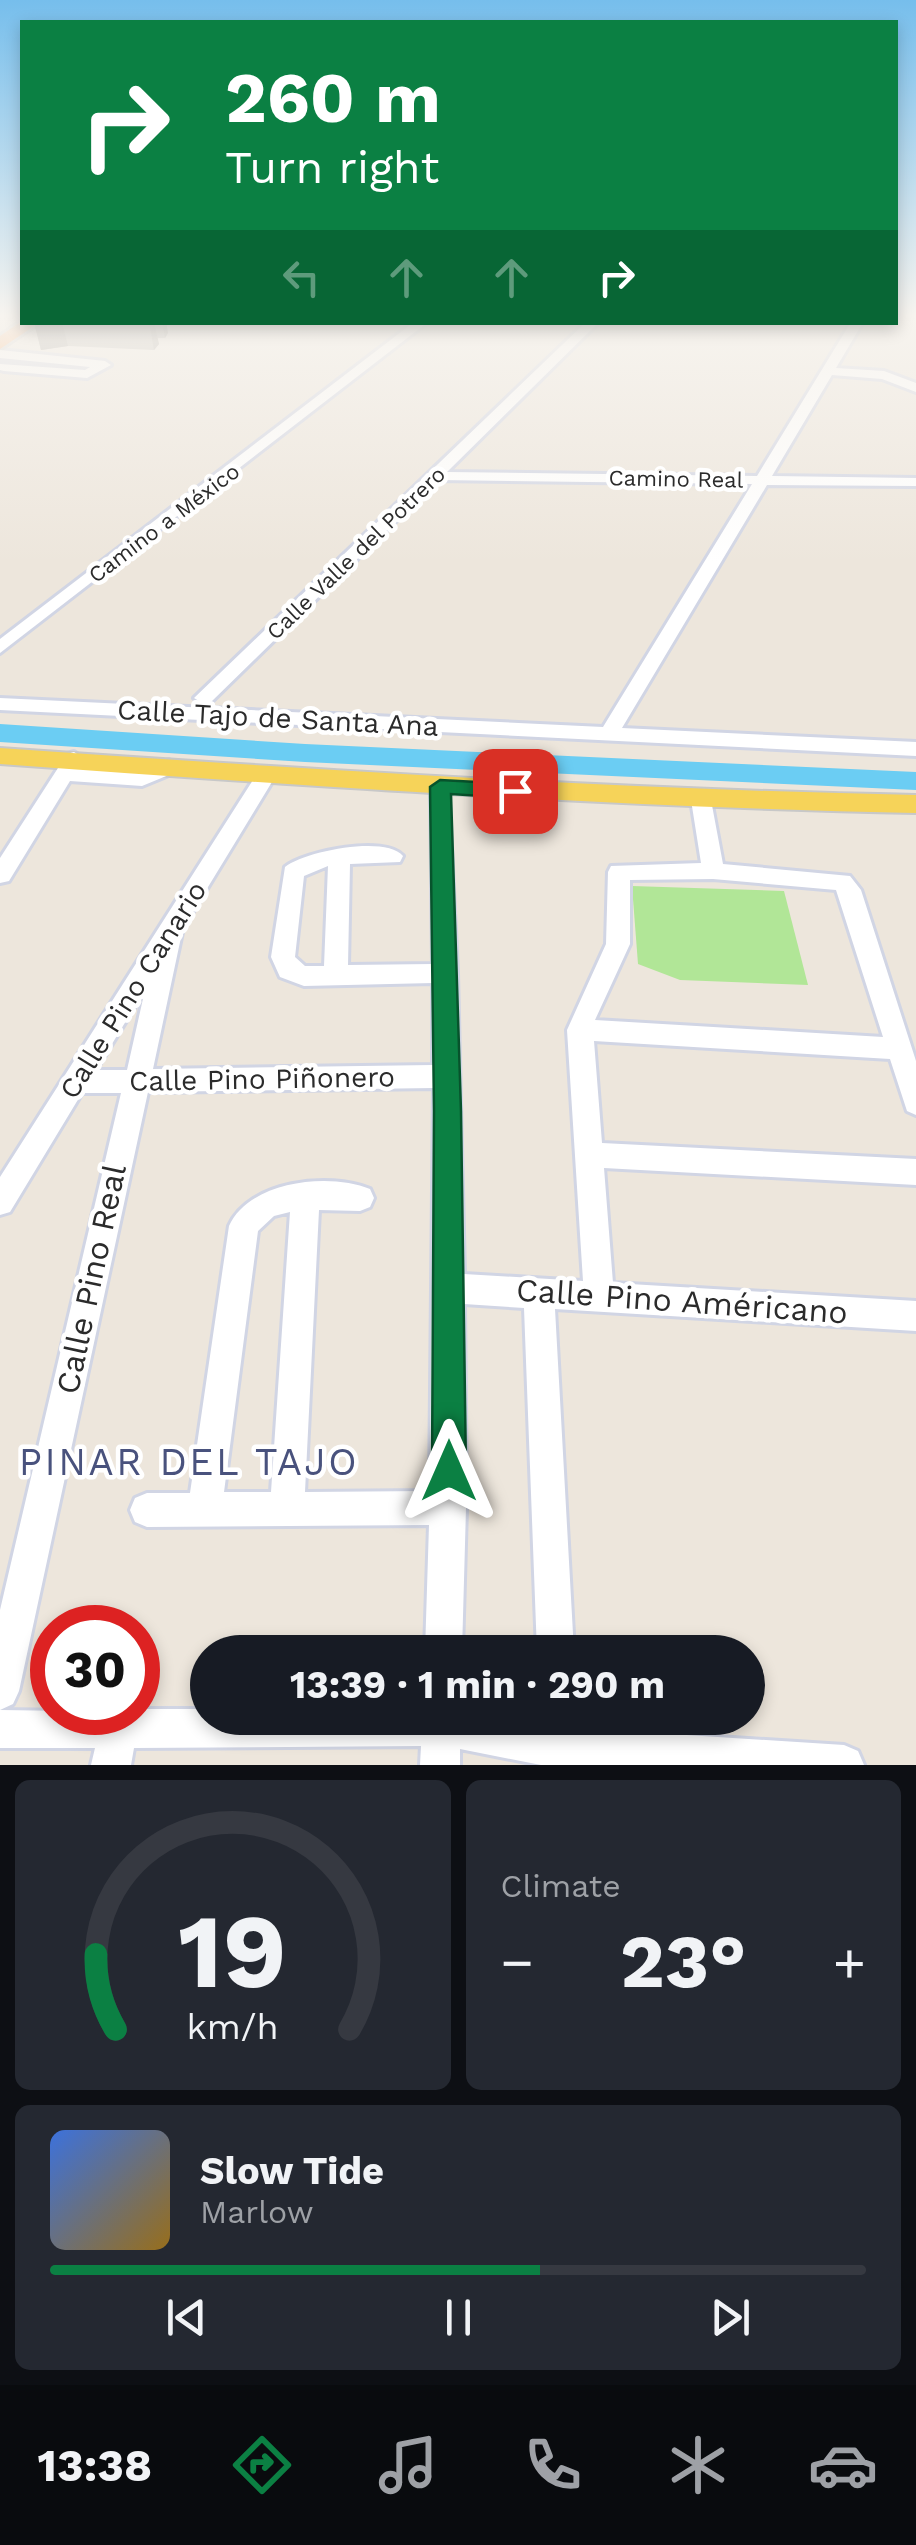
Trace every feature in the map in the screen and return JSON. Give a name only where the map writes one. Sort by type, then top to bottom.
[{"type":"main road","points":[[0,756],[69,766],[169,767],[440,787],[701,800],[916,804]]},
{"type":"street","name":"Camino a México","points":[[0,648],[323,398]]},
{"type":"street","name":"Calle Valle del Potrero","points":[[204,698],[516,398]]},
{"type":"street","points":[[609,734],[810,398]]},
{"type":"street","name":"Camino Real","points":[[437,476],[916,482]]},
{"type":"street","name":"Calle Tajo de Santa Ana","points":[[0,704],[916,749]]},
{"type":"street","points":[[1,875],[69,766]]},
{"type":"street","name":"Calle Pino Canario","points":[[0,1202],[265,777]]},
{"type":"street","points":[[440,787],[449,1288],[449,1508],[444,1635]]},
{"type":"street","points":[[701,800],[713,870]]},
{"type":"street","points":[[392,856],[339,858],[300,866],[294,873],[284,957],[288,970],[304,976],[444,972]]},
{"type":"street","points":[[336,976],[339,858]]},
{"type":"street","points":[[599,1294],[580,1030],[618,944],[618,872],[713,870],[832,878],[850,890],[916,1103]]},
{"type":"street","name":"Calle Pino Real","points":[[0,1691],[172,926]]},
{"type":"street","points":[[580,1030],[898,1049]]},
{"type":"street","name":"Calle Pino Piñonero","points":[[76,1082],[447,1076]]},
{"type":"street","points":[[591,1155],[916,1172]]},
{"type":"street","points":[[287,1508],[305,1198]]},
{"type":"street","points":[[205,1508],[244,1226],[256,1208],[305,1198],[360,1198]]},
{"type":"street","name":"Calle Pino Américano","points":[[449,1288],[916,1316]]},
{"type":"street","points":[[540,1292],[554,1635]]},
{"type":"street","points":[[147,1510],[449,1508]]},
{"type":"street","points":[[160,1727],[440,1736],[844,1765]]},
{"type":"street","points":[[0,1729],[30,1728]]},
{"type":"street","points":[[112,1765],[117,1735]]},
{"type":"green space","points":[[632,886],[784,891],[808,985],[680,980],[638,964]]},
{"type":"waterway","points":[[0,733],[305,753],[916,781]]},
{"type":"district","name":"PINAR DEL TAJO","points":[[189,1462]]},
{"type":"route","points":[[449,1471],[448,1111],[440,787],[515,791]]}]
